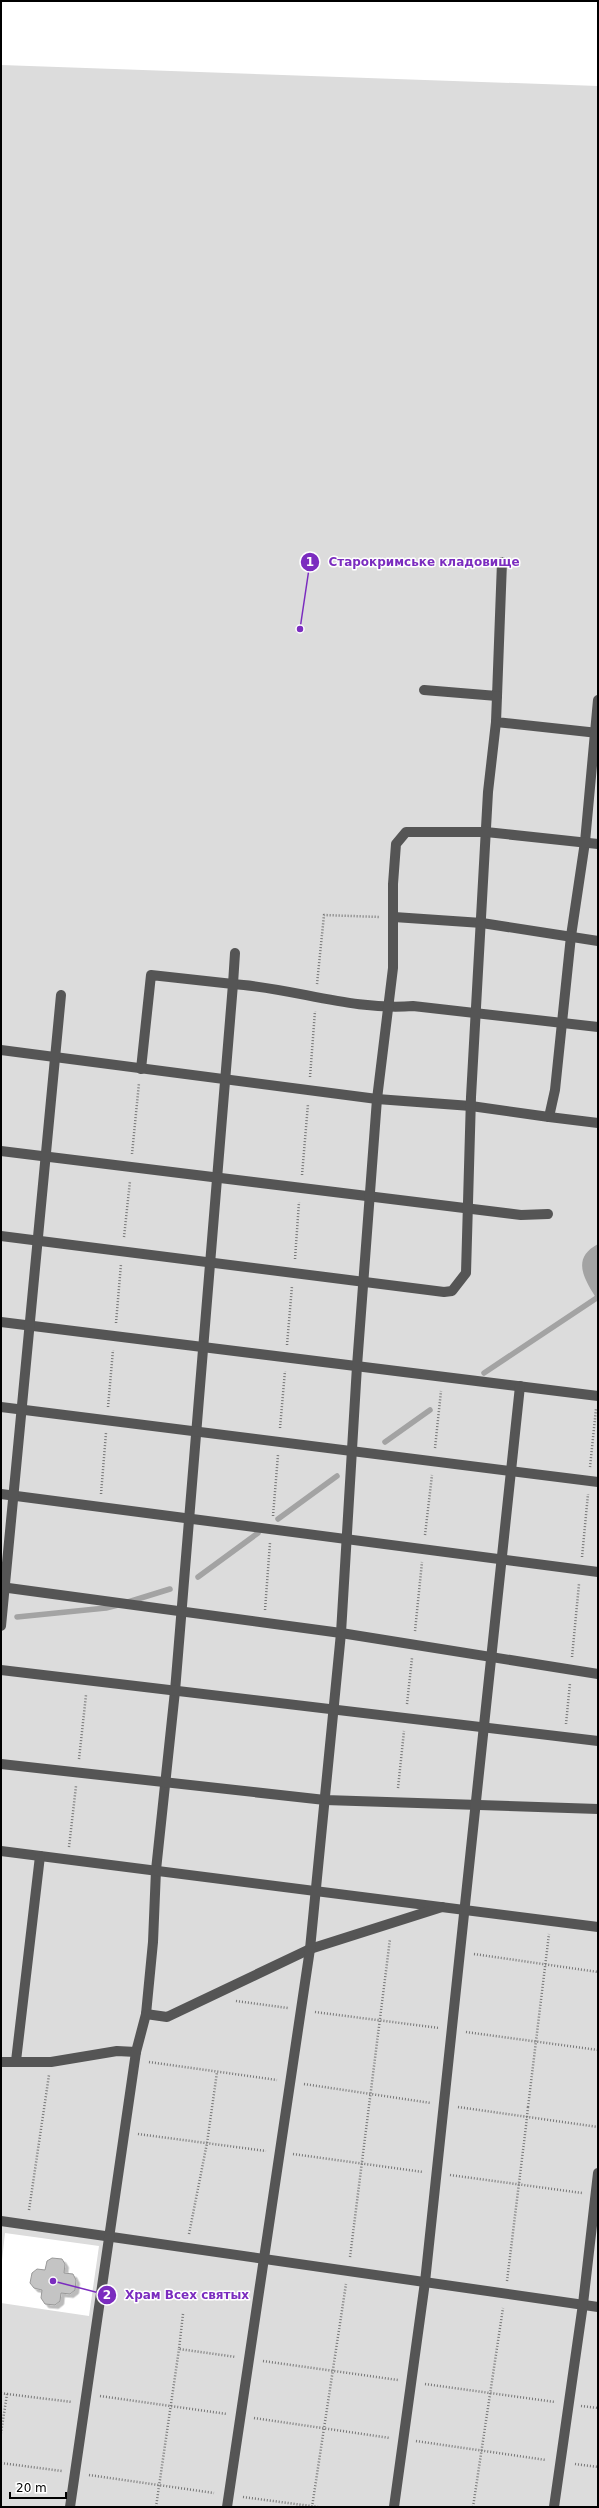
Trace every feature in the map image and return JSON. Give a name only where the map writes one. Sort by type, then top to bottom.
[{"type":"street","points":[[1,1236],[37,1239],[209,1262],[452,1291],[466,1273],[471,1106],[486,832],[496,722],[502,562]]},
{"type":"street","points":[[424,690],[497,696]]},
{"type":"street","points":[[549,1117],[555,1090],[571,936],[585,842],[597,733],[598,700]]},
{"type":"street","points":[[496,722],[597,733]]},
{"type":"street","points":[[227,2507],[310,1949],[341,1633],[377,1099],[393,968],[393,884],[396,844],[399,838],[406,832],[419,831],[486,832],[598,844]]},
{"type":"street","points":[[394,917],[482,923],[598,941]]},
{"type":"street","points":[[70,2507],[135,2056],[146,2014],[153,1942],[156,1870],[182,1611],[224,1079],[234,984],[235,953]]},
{"type":"street","points":[[141,1069],[151,975],[285,990],[316,997],[388,1008],[413,1006],[598,1026]]},
{"type":"street","points":[[1,1626],[3,1587],[61,995]]},
{"type":"street","points":[[1,1050],[377,1099],[471,1106],[598,1123]]},
{"type":"street","points":[[1,1151],[520,1215],[548,1214]]},
{"type":"street","points":[[1,1322],[598,1396]]},
{"type":"street","points":[[394,2507],[425,2282],[520,1386]]},
{"type":"street","points":[[1,1407],[598,1482]]},
{"type":"street","points":[[1,1494],[598,1572]]},
{"type":"street","points":[[3,1587],[341,1633],[598,1674]]},
{"type":"street","points":[[1,1670],[484,1726],[598,1741]]},
{"type":"street","points":[[1,1764],[325,1800],[598,1809]]},
{"type":"street","points":[[1,1851],[598,1928]]},
{"type":"street","points":[[16,2061],[40,1856]]},
{"type":"street","points":[[146,2014],[167,2017],[310,1949],[442,1907]]},
{"type":"street","points":[[1,2062],[50,2062],[117,2050],[135,2056]]},
{"type":"street","points":[[554,2507],[569,2404],[598,2173]]},
{"type":"street","points":[[1,2221],[598,2306]]},
{"type":"path","points":[[263,1622],[324,915],[394,917]]},
{"type":"path","points":[[100,1507],[114,1336],[141,1069]]},
{"type":"path","points":[[396,1802],[442,1377]]},
{"type":"path","points":[[473,2507],[505,2293],[551,1921]]},
{"type":"path","points":[[312,2507],[348,2271],[392,1923]]},
{"type":"path","points":[[460,1952],[598,1972]]},
{"type":"path","points":[[210,1997],[598,2050]]},
{"type":"path","points":[[135,2056],[217,2072],[598,2127]]},
{"type":"path","points":[[27,2225],[50,2062]]},
{"type":"path","points":[[187,2248],[207,2143],[217,2072]]},
{"type":"path","points":[[124,2132],[595,2194]]},
{"type":"path","points":[[156,2507],[183,2314]]},
{"type":"path","points":[[179,2349],[598,2408]]},
{"type":"path","points":[[1,2393],[170,2406],[598,2467]]},
{"type":"path","points":[[1,2432],[7,2394]]},
{"type":"path","points":[[1,2463],[318,2507]]},
{"type":"shaded area","points":[[1,65],[598,86],[598,2507],[1,2507],[1,2303],[89,2316],[99,2246],[5,2233],[1,2270]]},
{"type":"shaded area","points":[[598,1244],[598,1301],[585,1278],[582,1263],[584,1256],[589,1250]]},
{"type":"building","points":[[52,2258],[62,2259],[65,2264],[64,2273],[73,2274],[76,2280],[75,2290],[70,2294],[61,2293],[60,2301],[55,2305],[45,2304],[41,2298],[42,2290],[34,2288],[30,2283],[32,2273],[37,2269],[45,2270],[47,2261]]},
{"type":"waterway","points":[[484,1373],[598,1297]]},
{"type":"waterway","points":[[385,1442],[430,1410]]},
{"type":"waterway","points":[[278,1519],[337,1476]]},
{"type":"waterway","points":[[198,1577],[258,1533]]},
{"type":"waterway","points":[[128,1602],[170,1589]]},
{"type":"waterway","points":[[17,1617],[106,1608],[118,1605]]},
{"type":"place","name":"Старокримське кладовище","points":[[300,629]]},
{"type":"place","name":"Храм Всех святых","points":[[53,2281]]}]
